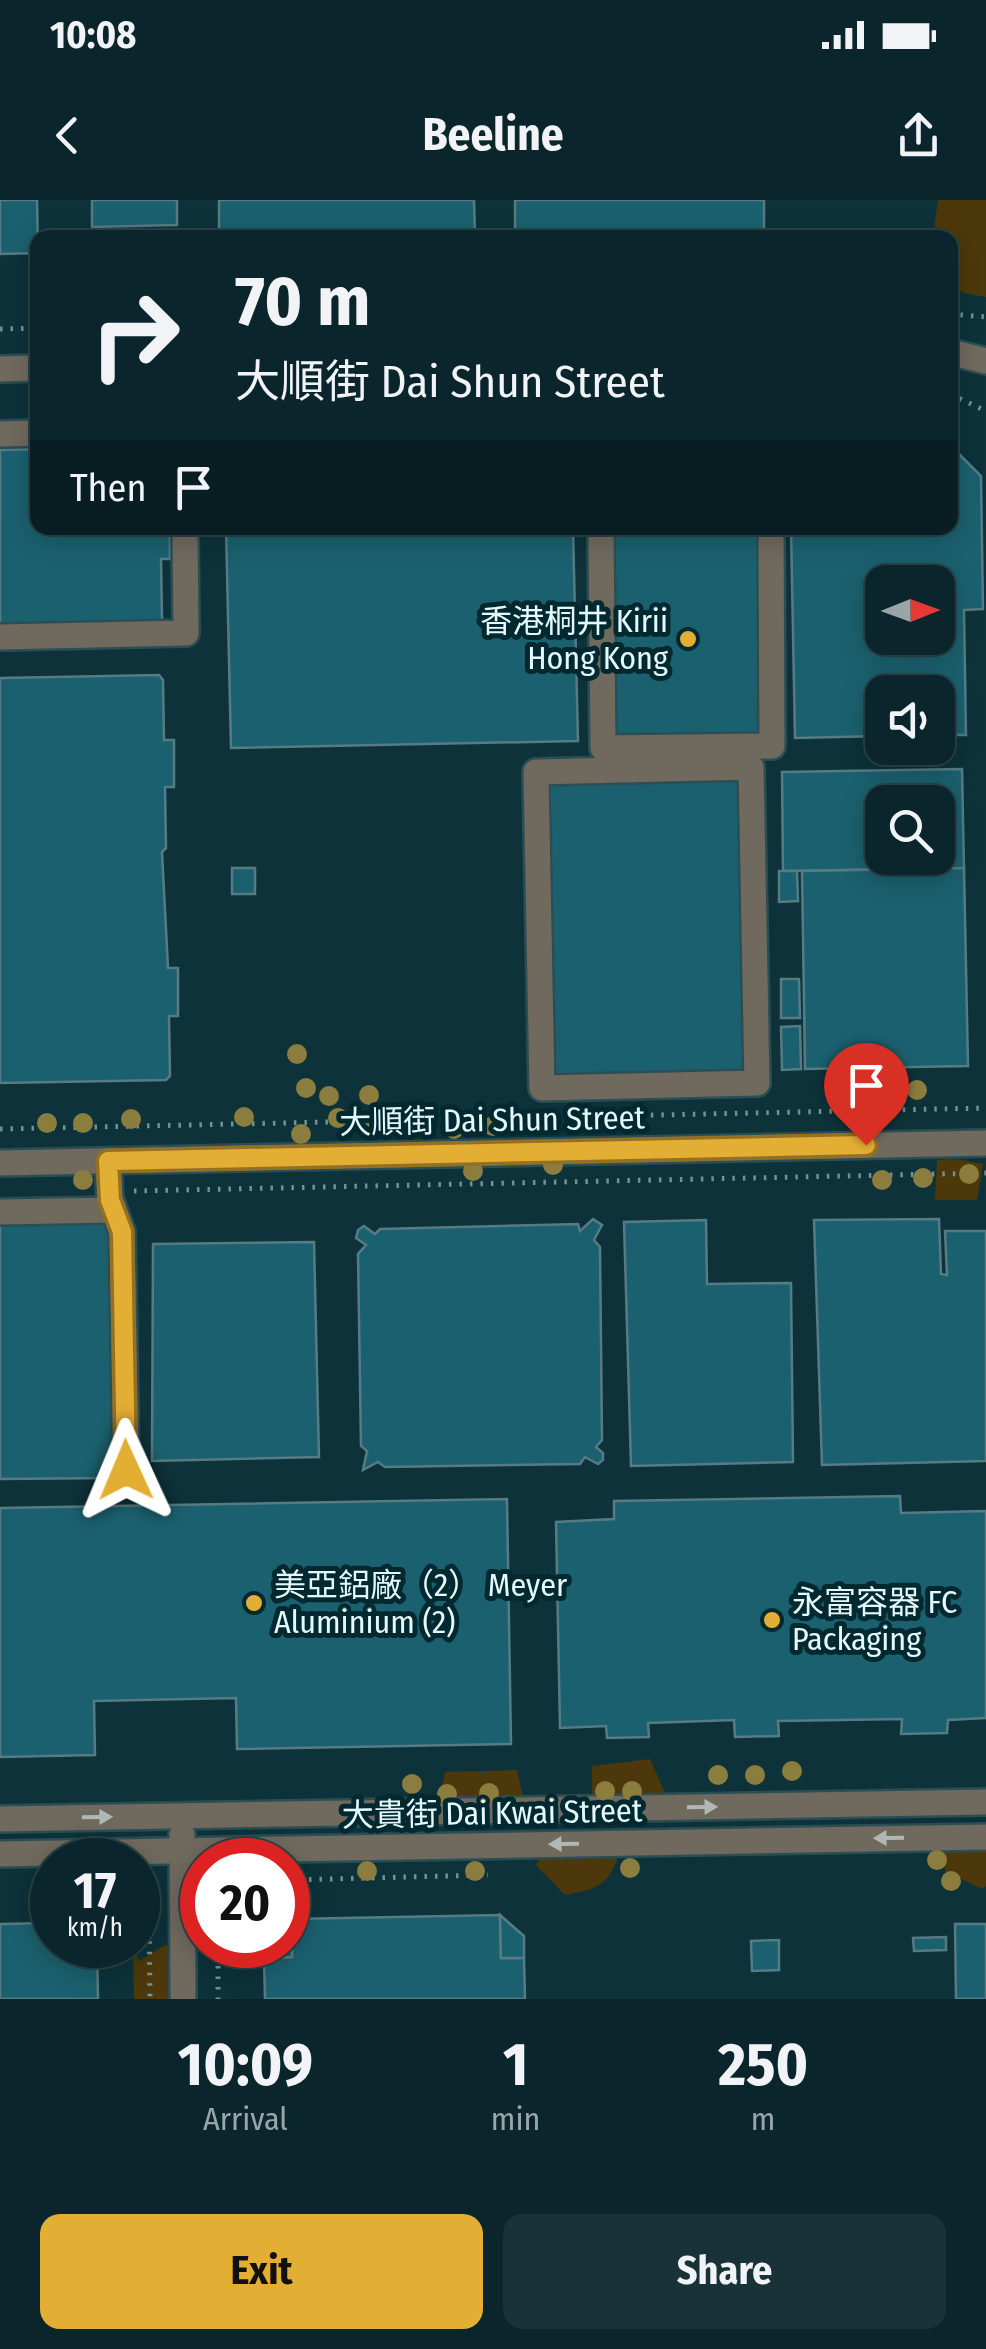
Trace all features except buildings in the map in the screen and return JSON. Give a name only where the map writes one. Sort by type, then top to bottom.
[{"type":"street","points":[[958,354],[986,361]]},
{"type":"street","points":[[0,369],[30,368]]},
{"type":"street","points":[[0,434],[30,433]]},
{"type":"street","points":[[0,637],[186,633],[185,535]]},
{"type":"street","points":[[601,535],[603,748],[772,746],[771,535]]},
{"type":"street","points":[[751,767],[758,1083],[542,1088],[536,772],[751,767]]},
{"type":"street","name":"大順街 Dai Shun Street","points":[[0,1163],[986,1143]]},
{"type":"street","points":[[108,1161],[112,1201],[122,1232],[126,1470]]},
{"type":"street","points":[[0,1212],[112,1201]]},
{"type":"street","name":"大貴街 Dai Kwai Street","points":[[0,1819],[986,1802]]},
{"type":"street","points":[[182,1816],[182,1838]]},
{"type":"street","name":"大貴街 Dai Kwai Street","points":[[310,1849],[986,1837]]},
{"type":"street","name":"大貴街 Dai Kwai Street","points":[[0,1854],[180,1851]]},
{"type":"street","points":[[183,1968],[183,1999]]},
{"type":"path","points":[[958,315],[986,318]]},
{"type":"path","points":[[0,329],[30,328]]},
{"type":"path","points":[[958,398],[986,411]]},
{"type":"path","points":[[0,1129],[986,1108]]},
{"type":"path","points":[[112,1201],[986,1174]]},
{"type":"path","points":[[149,1968],[150,1999]]},
{"type":"path","points":[[218,1968],[218,1999]]},
{"type":"shaded area","points":[[938,200],[986,200],[986,297],[958,288],[958,230],[934,230]]},
{"type":"shaded area","points":[[937,1160],[983,1164],[977,1200],[935,1200]]},
{"type":"shaded area","points":[[650,1759],[665,1793],[641,1810],[592,1808],[592,1766]]},
{"type":"shaded area","points":[[517,1770],[523,1797],[510,1812],[436,1814],[445,1772]]},
{"type":"shaded area","points":[[986,1839],[986,1886],[982,1889],[945,1871],[943,1845]]},
{"type":"shaded area","points":[[606,1840],[617,1860],[603,1882],[591,1889],[565,1895],[536,1865],[547,1843]]},
{"type":"shaded area","points":[[180,1943],[180,1967],[168,1973],[168,1999],[134,1999],[133,1968],[160,1968],[160,1948]]},
{"type":"place","name":"香港桐井 Kirii Hong Kong","points":[[688,639]]},
{"type":"place","name":"美亞鋁廠（2） Meyer Aluminium (2)","points":[[254,1603]]},
{"type":"place","name":"永富容器 FC Packaging","points":[[772,1620]]},
{"type":"route","points":[[126,1470],[122,1232],[110,1200],[108,1161],[866,1145]]}]
